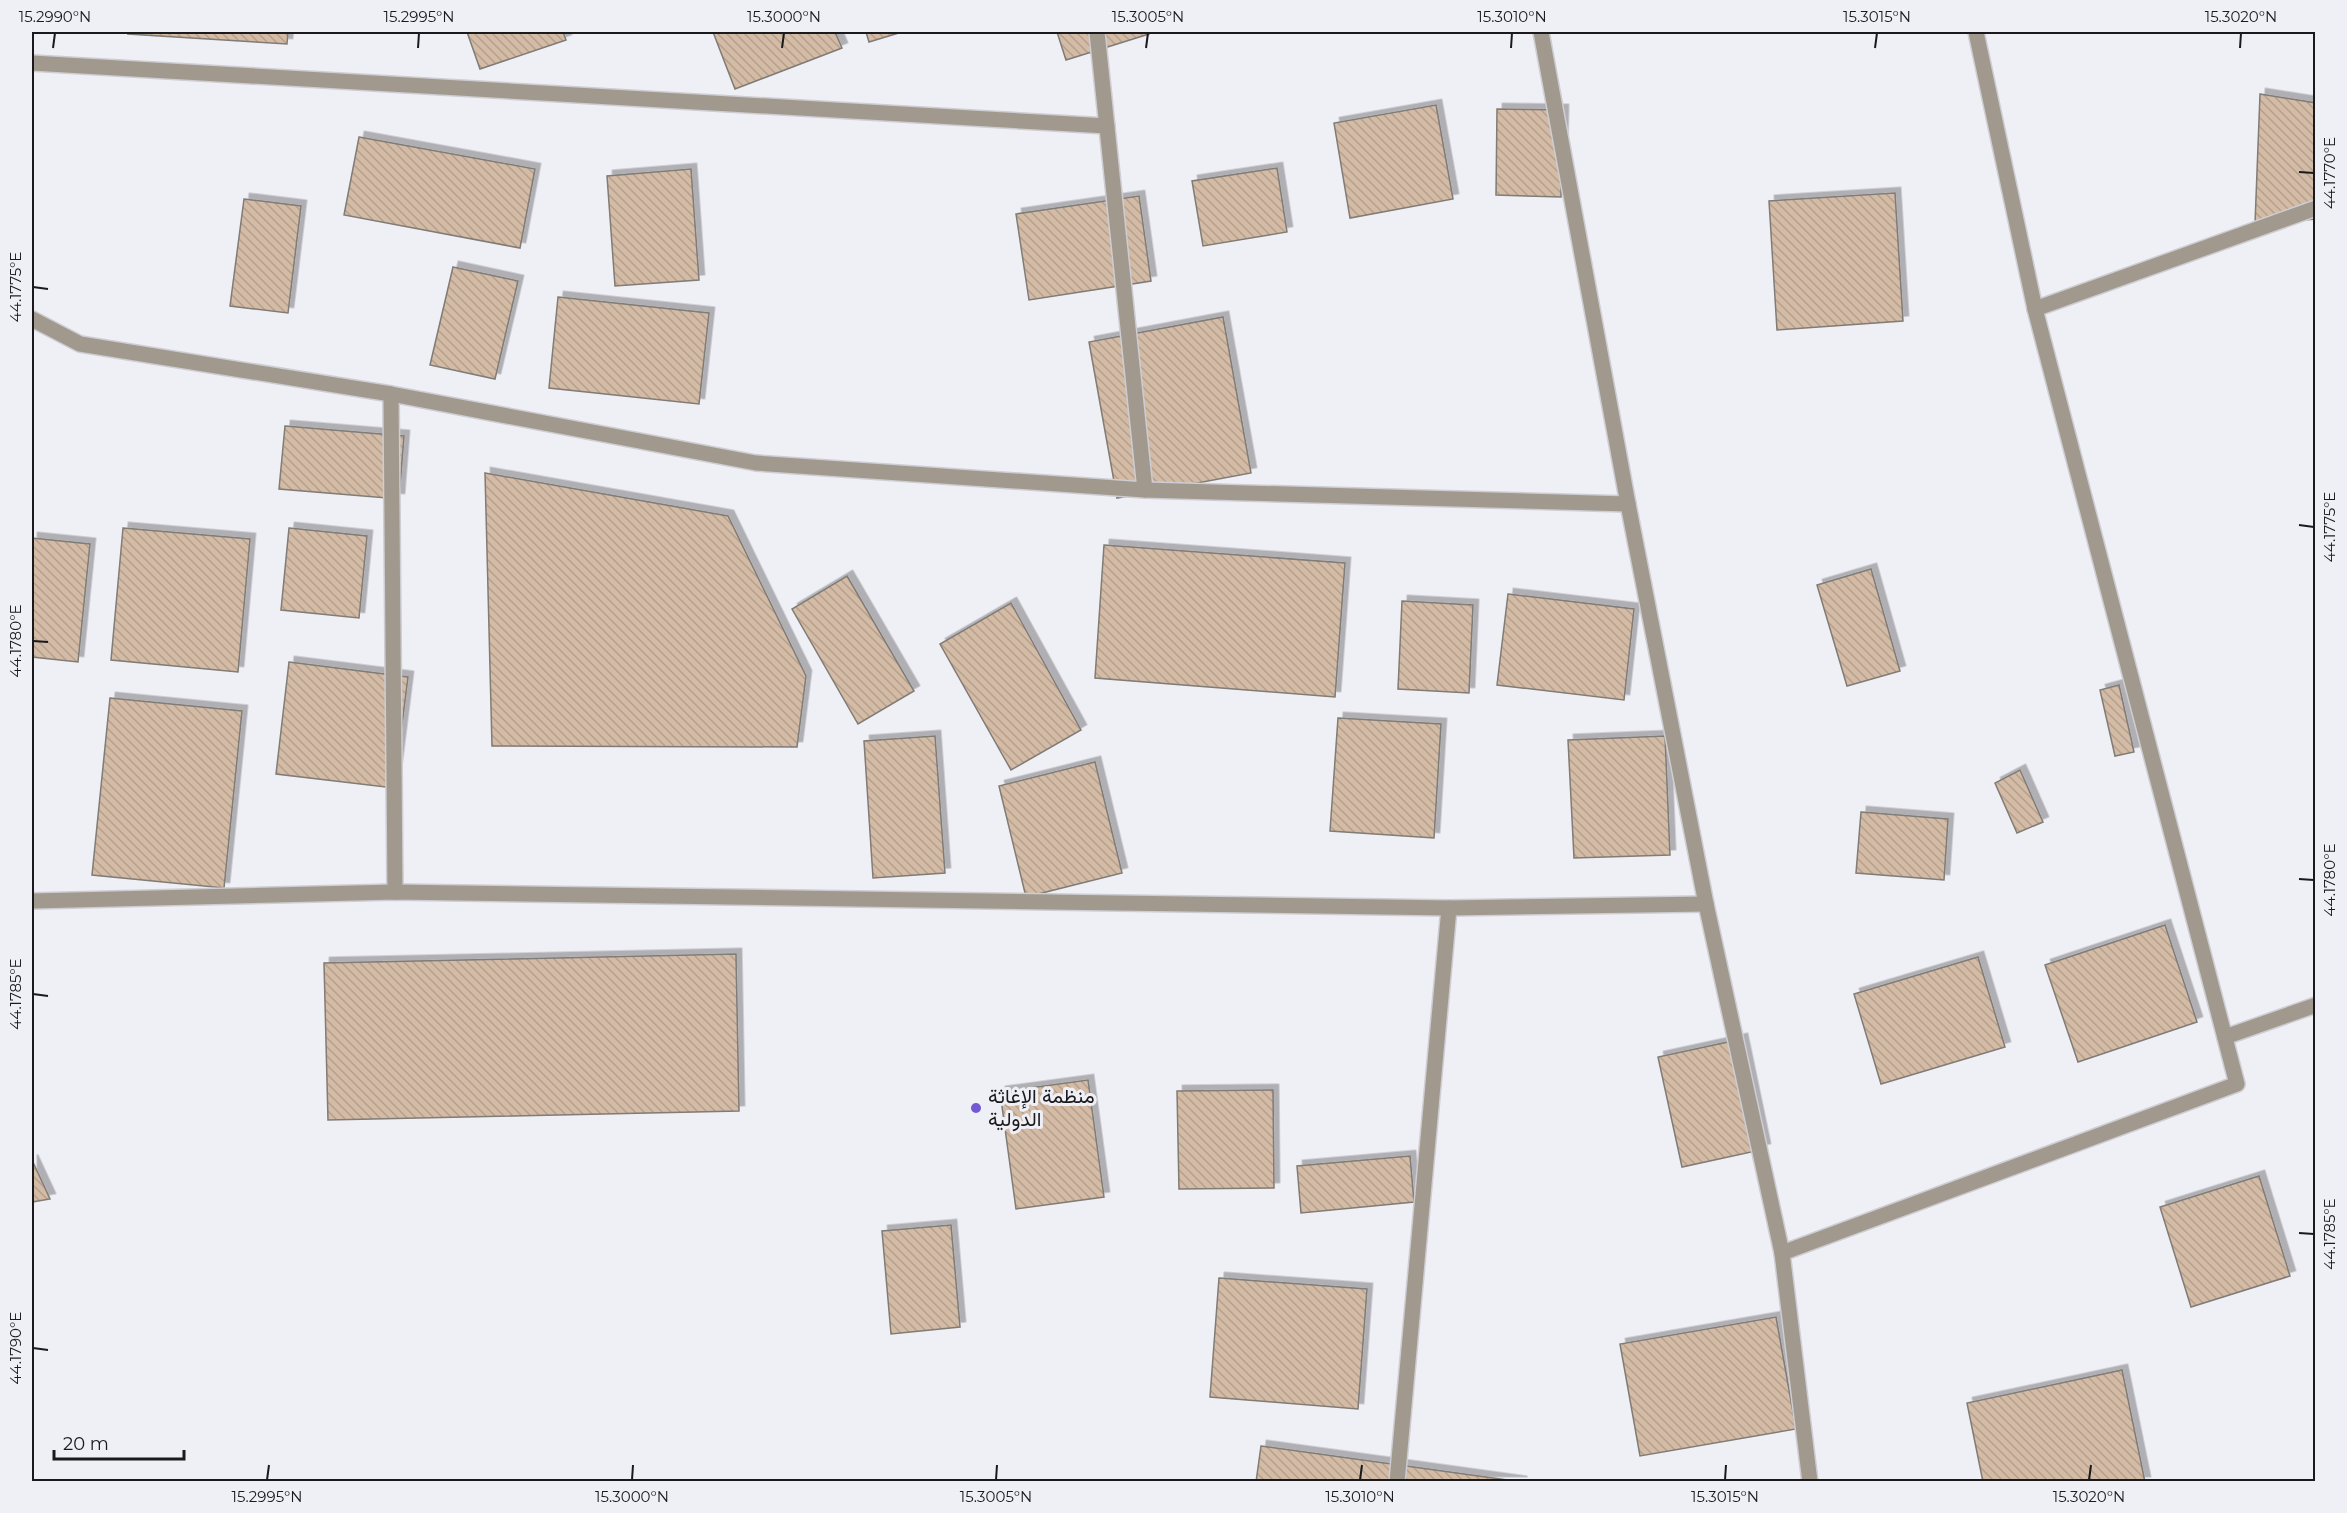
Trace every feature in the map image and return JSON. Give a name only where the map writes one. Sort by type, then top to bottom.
[{"type":"street","points":[[1097,32],[1145,490]]},
{"type":"street","points":[[1541,32],[1628,504],[1706,903],[1782,1253],[1810,1482]]},
{"type":"street","points":[[1782,1253],[2237,1084],[2035,309],[1976,32]]},
{"type":"street","points":[[32,63],[1107,126]]},
{"type":"street","points":[[2035,309],[2316,208]]},
{"type":"street","points":[[32,319],[80,344],[392,394],[756,463],[1145,490],[1628,504]]},
{"type":"street","points":[[392,394],[394,892]]},
{"type":"street","points":[[32,901],[394,892],[1449,908],[1706,903]]},
{"type":"street","points":[[1397,1482],[1449,908]]},
{"type":"street","points":[[2225,1037],[2316,1005]]},
{"type":"building","points":[[129,32],[288,32],[287,44],[128,34]]},
{"type":"building","points":[[467,32],[563,32],[566,40],[480,69]]},
{"type":"building","points":[[713,32],[835,32],[842,48],[735,89]]},
{"type":"building","points":[[866,32],[902,32],[869,42]]},
{"type":"building","points":[[1057,32],[1148,32],[1149,34],[1066,60]]},
{"type":"building","points":[[2260,94],[2316,103],[2316,219],[2255,224]]},
{"type":"building","points":[[1436,105],[1453,199],[1350,218],[1334,123]]},
{"type":"building","points":[[1497,109],[1563,110],[1561,197],[1496,195]]},
{"type":"building","points":[[359,137],[535,169],[520,248],[344,215]]},
{"type":"building","points":[[1277,168],[1287,232],[1203,246],[1192,181]]},
{"type":"building","points":[[691,169],[699,280],[615,286],[607,176]]},
{"type":"building","points":[[1895,193],[1903,321],[1777,330],[1769,201]]},
{"type":"building","points":[[1139,196],[1151,281],[1029,300],[1016,214]]},
{"type":"building","points":[[244,199],[301,206],[288,313],[230,306]]},
{"type":"building","points":[[453,267],[518,281],[495,379],[430,365]]},
{"type":"building","points":[[558,297],[709,313],[699,404],[549,388]]},
{"type":"building","points":[[1223,317],[1251,473],[1117,498],[1089,342]]},
{"type":"building","points":[[285,426],[404,436],[399,499],[279,489]]},
{"type":"building","points":[[485,473],[728,516],[806,676],[797,747],[492,746]]},
{"type":"building","points":[[123,528],[250,539],[238,672],[111,660]]},
{"type":"building","points":[[289,528],[367,536],[359,618],[281,610]]},
{"type":"building","points":[[32,538],[90,544],[78,662],[32,657]]},
{"type":"building","points":[[1104,545],[1345,563],[1335,697],[1095,678]]},
{"type":"building","points":[[1871,569],[1900,671],[1847,686],[1817,585]]},
{"type":"building","points":[[847,576],[914,691],[858,724],[792,609]]},
{"type":"building","points":[[1508,594],[1634,609],[1624,700],[1497,685]]},
{"type":"building","points":[[1402,601],[1473,605],[1469,693],[1398,689]]},
{"type":"building","points":[[1011,603],[1081,730],[1011,770],[940,644]]},
{"type":"building","points":[[289,662],[408,677],[394,788],[276,774]]},
{"type":"building","points":[[2119,685],[2134,752],[2115,756],[2100,690]]},
{"type":"building","points":[[110,698],[242,711],[224,888],[92,875]]},
{"type":"building","points":[[1338,718],[1441,724],[1434,838],[1330,831]]},
{"type":"building","points":[[935,736],[945,873],[873,878],[864,741]]},
{"type":"building","points":[[1665,736],[1670,855],[1574,858],[1568,740]]},
{"type":"building","points":[[1095,762],[1122,873],[1026,897],[999,786]]},
{"type":"building","points":[[2020,770],[2043,822],[2017,833],[1995,783]]},
{"type":"building","points":[[1861,812],[1948,819],[1944,880],[1856,873]]},
{"type":"building","points":[[2165,925],[2197,1022],[2078,1062],[2045,965]]},
{"type":"building","points":[[736,954],[739,1111],[328,1120],[324,963]]},
{"type":"building","points":[[1978,957],[2005,1047],[1881,1084],[1854,994]]},
{"type":"building","points":[[1742,1039],[1765,1149],[1682,1167],[1658,1057]]},
{"type":"building","points":[[1088,1080],[1104,1197],[1016,1209],[1000,1092]]},
{"type":"building","points":[[1273,1090],[1274,1188],[1179,1189],[1177,1091]]},
{"type":"building","points":[[1410,1156],[1414,1202],[1301,1213],[1297,1166]]},
{"type":"building","points":[[32,1160],[50,1199],[32,1202]]},
{"type":"building","points":[[2259,1176],[2290,1276],[2191,1307],[2160,1207]]},
{"type":"building","points":[[951,1225],[960,1327],[891,1334],[882,1231]]},
{"type":"building","points":[[1219,1278],[1367,1289],[1358,1409],[1210,1397]]},
{"type":"building","points":[[1776,1317],[1796,1429],[1640,1456],[1620,1344]]},
{"type":"building","points":[[2122,1370],[2145,1482],[1983,1482],[1967,1403]]},
{"type":"building","points":[[1261,1446],[1522,1482],[1256,1482]]},
{"type":"place","name":"منظمة الإغاثة الدولية","points":[[976,1108]]}]
